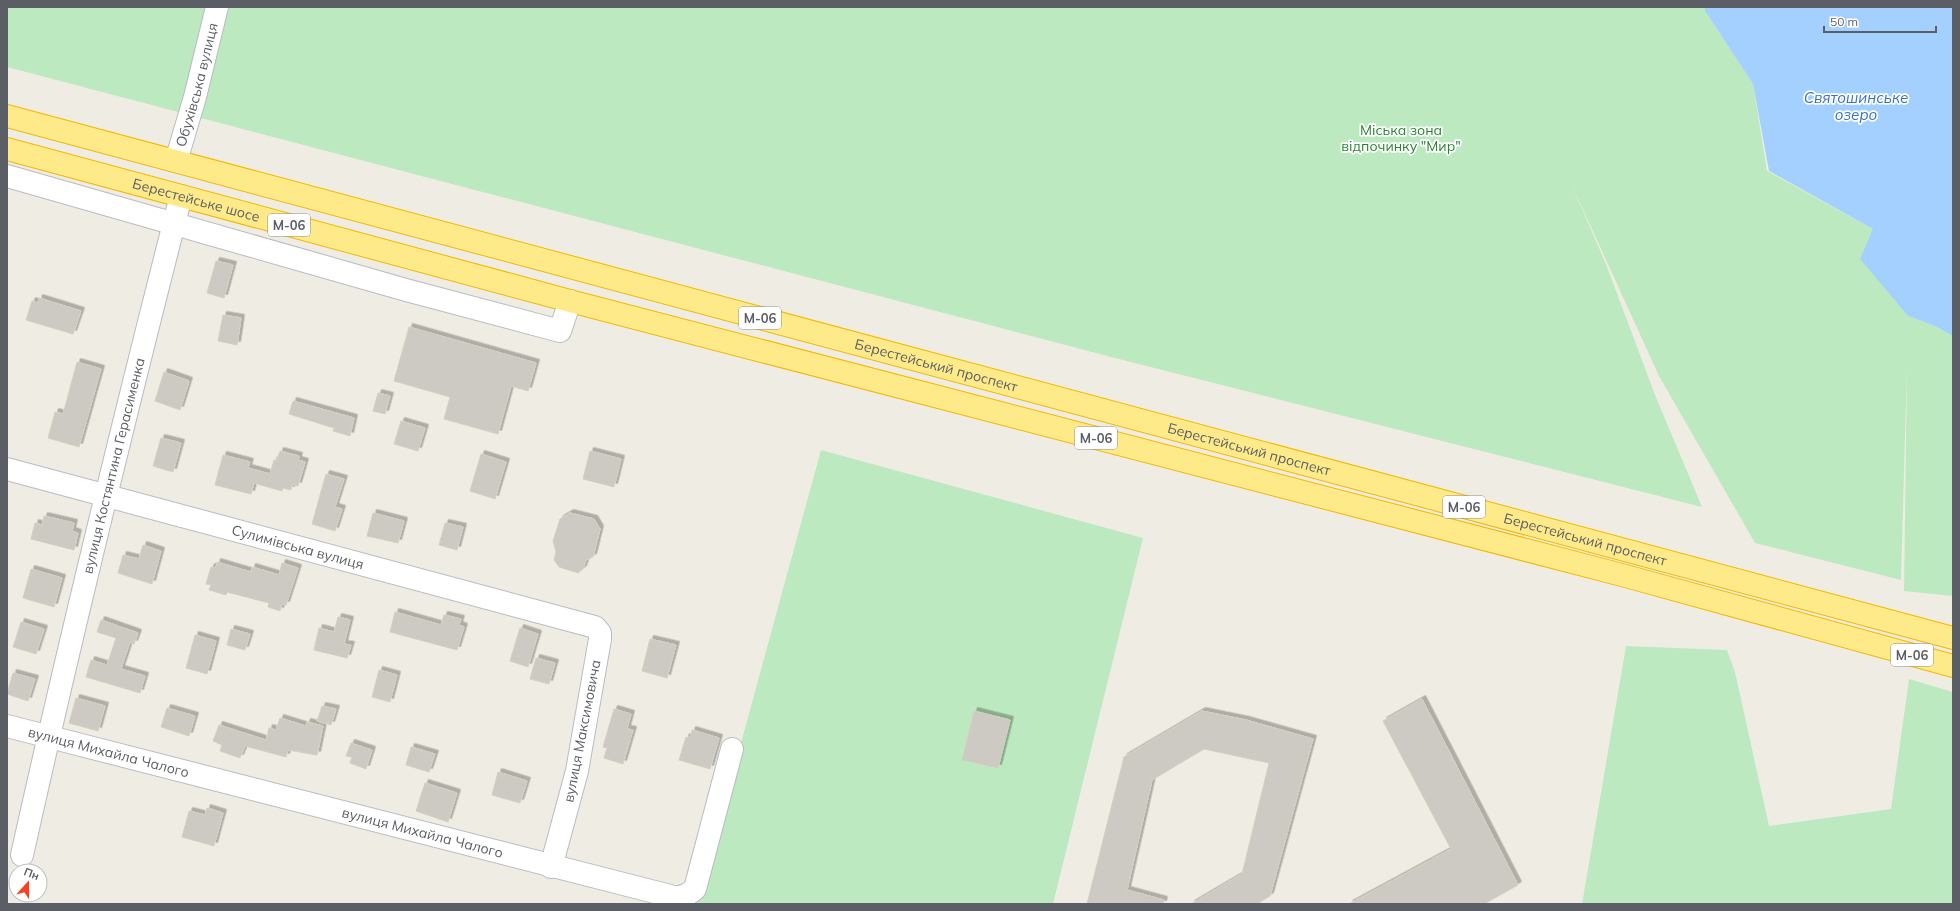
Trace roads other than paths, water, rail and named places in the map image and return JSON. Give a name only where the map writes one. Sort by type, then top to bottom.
[{"type":"highway","name":"М-06","points":[[7,116],[176,162]]},
{"type":"highway","name":"Берестейське шосе","points":[[7,149],[570,301]]},
{"type":"highway","name":"Берестейський проспект","points":[[176,162],[1953,638]]},
{"type":"highway","name":"Берестейський проспект","points":[[570,301],[1607,571],[1953,666]]},
{"type":"street","name":"Обухівська вулиця","points":[[176,162],[217,7]]},
{"type":"street","points":[[7,176],[406,290],[560,331],[570,301]]},
{"type":"street","name":"вулиця Костянтина Герасименка","points":[[22,856],[106,496],[181,196]]},
{"type":"street","name":"Сулимівська вулиця","points":[[7,469],[589,624]]},
{"type":"street","name":"вулиця Максимовича","points":[[551,867],[577,771],[600,639],[597,629],[589,624]]},
{"type":"street","name":"вулиця Михайла Чалого","points":[[7,726],[365,817],[551,867],[678,898],[695,889],[732,749]]},
{"type":"water","name":"Святошинське озеро","points":[[1704,7],[1953,7],[1953,336],[1935,326],[1908,316],[1860,259],[1873,229],[1769,171],[1753,84],[1705,11]]},
{"type":"park label","name":"Міська зона відпочинку \"Мир\"","points":[[1401,138]]}]
